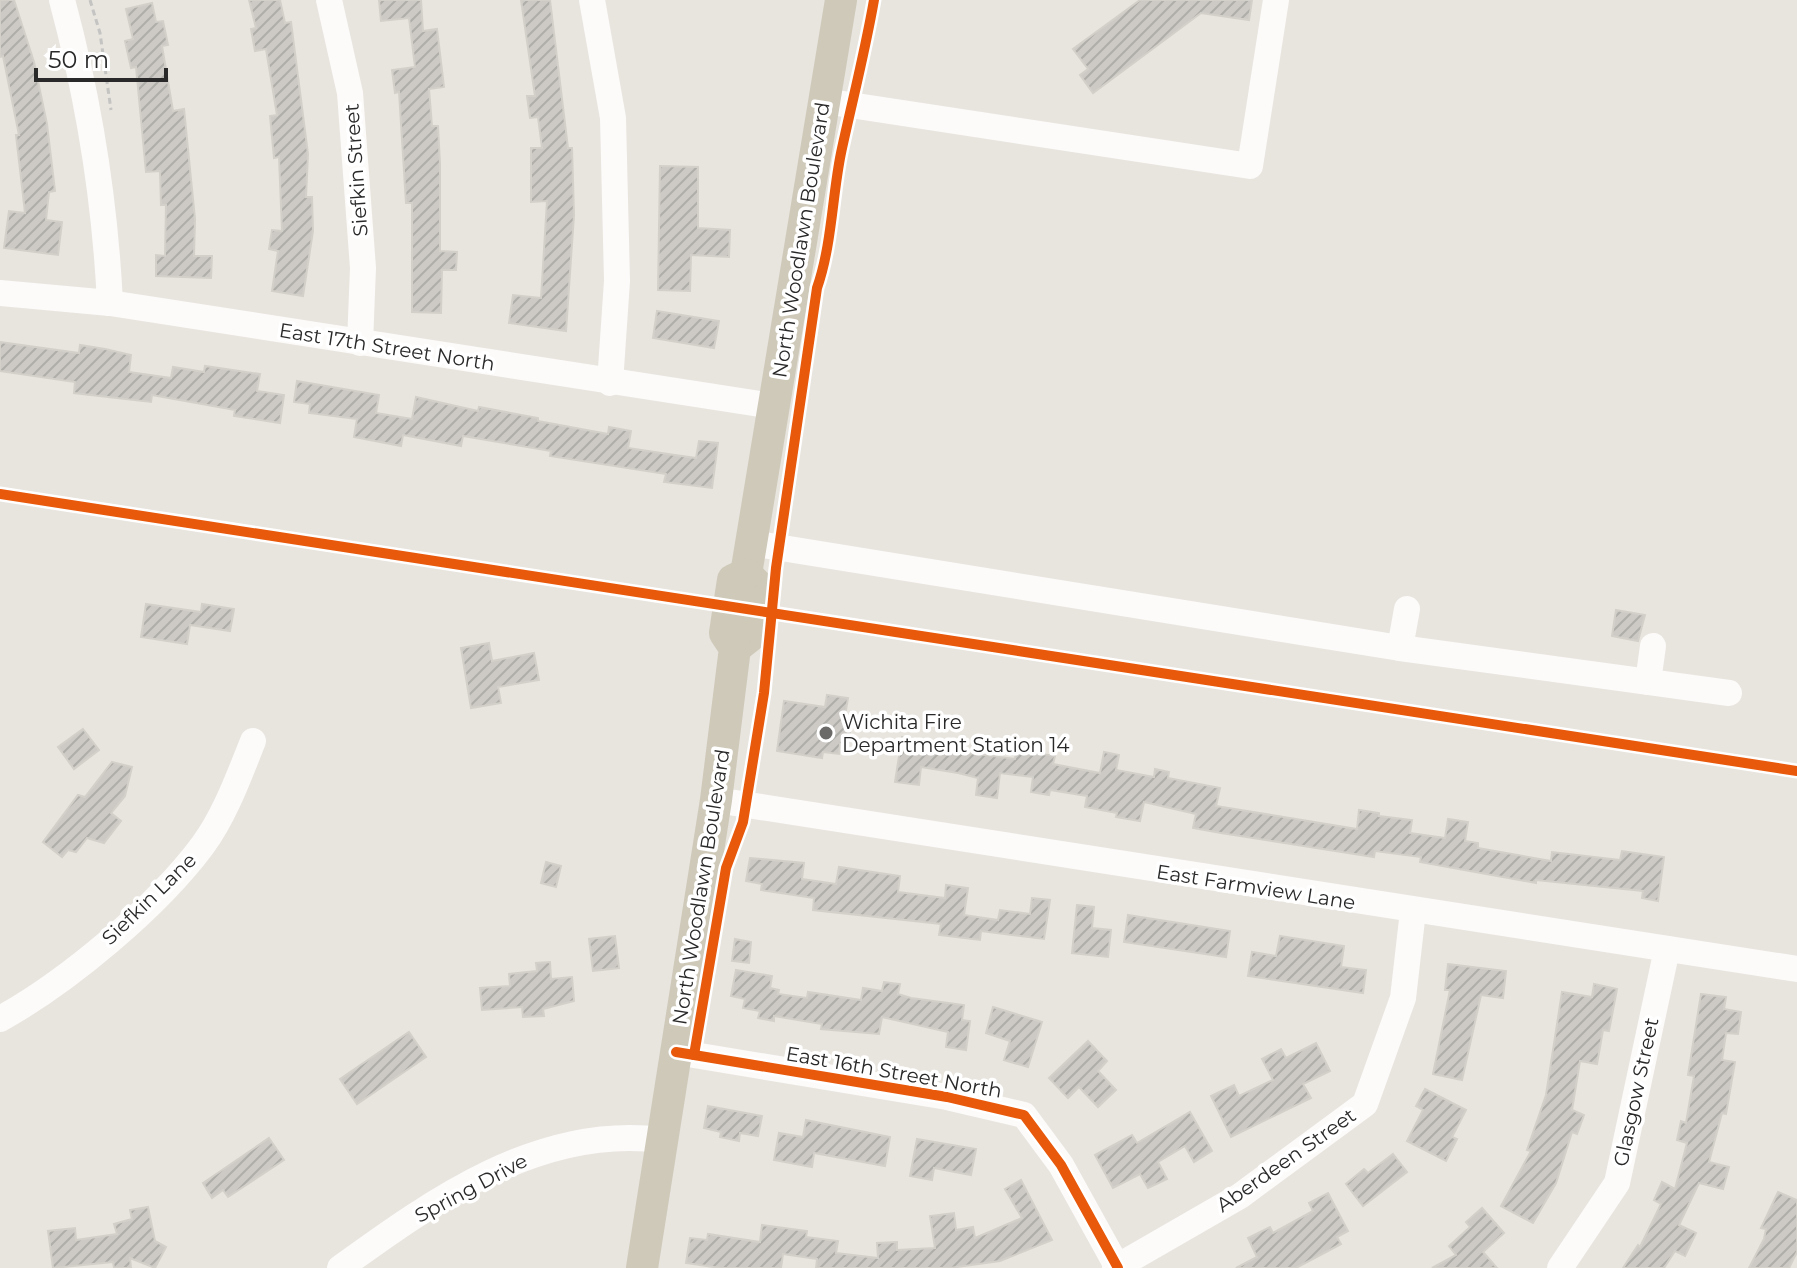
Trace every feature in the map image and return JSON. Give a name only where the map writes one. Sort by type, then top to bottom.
[{"type":"main road","name":"North Woodlawn Boulevard","points":[[642,1268],[716,800],[735,648],[725,633],[733,580],[748,559],[841,0]]},
{"type":"street","points":[[62,0],[82,72],[106,223],[110,303]]},
{"type":"street","name":"Siefkin Street","points":[[329,0],[350,93],[363,268],[360,343]]},
{"type":"street","points":[[592,0],[613,118],[617,281],[610,383]]},
{"type":"street","points":[[824,101],[1250,166],[1276,0]]},
{"type":"street","name":"East 17th Street North","points":[[0,293],[110,303],[773,406]]},
{"type":"street","points":[[748,559],[1729,693]]},
{"type":"street","points":[[1400,648],[1407,609]]},
{"type":"street","points":[[1648,682],[1653,646]]},
{"type":"street","name":"Siefkin Lane","points":[[0,1019],[75,968],[167,886],[204,844],[228,801],[253,741]]},
{"type":"street","name":"East Farmview Lane","points":[[716,800],[1797,969]]},
{"type":"street","name":"Aberdeen Street","points":[[1116,1268],[1240,1196],[1365,1104],[1403,998],[1413,911]]},
{"type":"street","name":"Glasgow Street","points":[[1560,1268],[1617,1183],[1667,949]]},
{"type":"street","name":"East 16th Street North","points":[[676,1052],[947,1097],[1024,1115],[1061,1165],[1116,1268]]},
{"type":"street","name":"Spring Drive","points":[[340,1268],[387,1234],[515,1159],[583,1139],[632,1136],[662,1140]]},
{"type":"building","points":[[0,0],[14,0],[34,62],[47,124],[55,191],[49,192],[46,220],[62,222],[58,255],[4,248],[9,211],[25,213],[16,135],[19,135],[3,56],[0,57]]},
{"type":"building","points":[[249,0],[280,0],[285,23],[291,22],[308,154],[306,197],[312,197],[313,231],[303,296],[272,291],[278,251],[269,249],[272,230],[282,231],[279,157],[274,158],[270,116],[277,115],[266,49],[255,51],[251,29],[256,28]]},
{"type":"building","points":[[379,0],[421,0],[423,31],[437,29],[444,87],[429,89],[432,126],[438,126],[440,251],[457,252],[456,270],[442,270],[441,313],[412,312],[412,203],[406,203],[399,92],[395,93],[392,70],[415,67],[409,18],[381,21]]},
{"type":"building","points":[[521,0],[550,0],[568,148],[572,148],[574,215],[566,331],[509,323],[513,295],[541,298],[547,201],[531,202],[531,148],[542,148],[538,117],[530,118],[527,96],[535,96]]},
{"type":"building","points":[[1140,0],[1252,0],[1249,20],[1201,13],[1093,93],[1080,75],[1088,69],[1073,49]]},
{"type":"building","points":[[152,3],[156,22],[163,21],[168,45],[162,46],[173,111],[184,109],[195,219],[194,256],[212,256],[211,278],[156,276],[156,255],[165,256],[166,205],[161,205],[160,171],[146,172],[136,67],[131,68],[125,41],[133,39],[126,9]]},
{"type":"building","points":[[660,166],[698,167],[698,228],[730,230],[729,257],[691,255],[690,291],[658,290]]},
{"type":"building","points":[[657,311],[719,321],[714,348],[653,338]]},
{"type":"building","points":[[0,342],[79,353],[80,345],[105,349],[131,355],[129,372],[171,378],[173,367],[204,372],[205,366],[260,374],[257,391],[284,395],[280,423],[234,416],[235,410],[152,395],[151,402],[74,393],[75,382],[0,371]]},
{"type":"building","points":[[297,381],[379,395],[376,413],[412,419],[416,397],[478,411],[479,407],[538,418],[538,421],[608,434],[609,427],[631,431],[628,448],[696,458],[699,441],[718,443],[712,488],[664,482],[666,474],[550,456],[551,451],[463,436],[461,446],[403,435],[401,446],[354,437],[357,419],[309,413],[310,404],[294,402]]},
{"type":"building","points":[[146,604],[201,612],[202,604],[234,609],[230,631],[190,625],[187,644],[141,637]]},
{"type":"building","points":[[1616,610],[1645,615],[1638,641],[1612,636]]},
{"type":"building","points":[[489,643],[492,661],[534,653],[539,680],[498,687],[501,703],[471,708],[461,648]]},
{"type":"building","points":[[827,695],[848,698],[845,716],[852,718],[848,745],[840,744],[839,754],[823,752],[822,758],[777,751],[784,701],[825,707]]},
{"type":"building","points":[[83,729],[99,750],[74,769],[58,747]]},
{"type":"building","points":[[902,737],[946,744],[945,750],[1015,759],[1016,750],[1055,756],[1053,764],[1100,773],[1104,752],[1119,755],[1116,770],[1154,777],[1155,769],[1169,772],[1168,778],[1220,788],[1216,806],[1357,829],[1359,810],[1412,820],[1410,833],[1445,838],[1448,819],[1468,822],[1465,841],[1478,843],[1478,848],[1551,861],[1552,852],[1620,860],[1622,851],[1664,857],[1658,901],[1642,898],[1643,891],[1536,880],[1536,883],[1420,862],[1421,857],[1375,851],[1374,857],[1193,828],[1196,814],[1144,802],[1140,821],[1116,817],[1117,813],[1085,807],[1087,796],[1050,790],[1049,795],[1031,792],[1033,777],[1000,773],[997,798],[976,795],[978,778],[921,767],[919,785],[895,782]]},
{"type":"building","points":[[112,762],[132,767],[125,796],[111,813],[121,821],[104,843],[87,838],[76,852],[68,850],[62,857],[43,842],[78,795],[85,797]]},
{"type":"building","points":[[750,858],[804,863],[802,879],[836,884],[839,867],[900,876],[898,892],[945,898],[946,885],[968,888],[964,915],[998,920],[1000,910],[1030,914],[1032,898],[1050,900],[1044,939],[981,931],[980,940],[939,935],[941,924],[813,910],[814,898],[761,890],[762,884],[746,881]]},
{"type":"building","points":[[546,862],[561,866],[556,887],[541,883]]},
{"type":"building","points":[[1077,905],[1094,907],[1092,928],[1111,930],[1108,957],[1072,953]]},
{"type":"building","points":[[1128,915],[1230,931],[1226,957],[1124,942]]},
{"type":"building","points":[[615,936],[619,968],[593,971],[589,939]]},
{"type":"building","points":[[1280,936],[1344,946],[1341,967],[1366,970],[1363,993],[1248,976],[1252,952],[1276,956]]},
{"type":"building","points":[[735,939],[751,942],[749,963],[732,961]]},
{"type":"building","points":[[550,962],[551,979],[572,977],[574,1001],[543,1009],[544,1016],[523,1017],[522,1007],[482,1010],[480,988],[510,986],[509,974],[537,971],[536,963]]},
{"type":"building","points":[[1448,964],[1506,971],[1503,998],[1481,995],[1462,1080],[1433,1074],[1450,990],[1445,990]]},
{"type":"building","points":[[736,970],[772,976],[770,988],[779,990],[778,994],[807,998],[808,992],[861,1000],[863,988],[882,991],[884,982],[900,984],[898,994],[911,998],[964,1005],[962,1020],[970,1021],[966,1050],[946,1047],[948,1032],[882,1017],[879,1034],[821,1029],[822,1024],[774,1016],[774,1021],[758,1018],[760,1011],[743,1008],[745,999],[731,996]]},
{"type":"building","points":[[1594,984],[1617,989],[1609,1031],[1603,1030],[1597,1064],[1580,1061],[1572,1110],[1584,1115],[1577,1134],[1572,1132],[1556,1183],[1533,1223],[1501,1206],[1531,1151],[1527,1150],[1546,1095],[1562,992],[1592,997]]},
{"type":"building","points":[[1701,994],[1726,997],[1724,1009],[1741,1012],[1738,1034],[1726,1033],[1722,1060],[1735,1062],[1726,1114],[1722,1113],[1709,1162],[1729,1167],[1723,1189],[1699,1183],[1679,1225],[1696,1233],[1685,1256],[1675,1251],[1664,1268],[1623,1268],[1638,1245],[1640,1247],[1661,1204],[1654,1200],[1662,1182],[1675,1189],[1687,1143],[1677,1140],[1681,1121],[1686,1123],[1694,1076],[1688,1075]]},
{"type":"building","points":[[993,1007],[1042,1022],[1028,1067],[1004,1060],[1010,1041],[986,1033]]},
{"type":"building","points":[[409,1032],[426,1057],[357,1104],[340,1079]]},
{"type":"building","points":[[1088,1041],[1107,1061],[1098,1071],[1116,1090],[1098,1107],[1079,1087],[1068,1098],[1049,1078]]},
{"type":"building","points":[[1316,1043],[1330,1071],[1303,1084],[1311,1098],[1231,1137],[1211,1096],[1234,1085],[1239,1096],[1273,1080],[1262,1059],[1281,1049],[1286,1058]]},
{"type":"building","points":[[1425,1089],[1466,1110],[1452,1137],[1457,1139],[1446,1161],[1407,1141],[1423,1110],[1416,1106]]},
{"type":"building","points":[[708,1106],[762,1116],[758,1136],[740,1133],[739,1141],[720,1137],[721,1132],[704,1128]]},
{"type":"building","points":[[1190,1112],[1212,1151],[1194,1162],[1185,1146],[1158,1162],[1167,1179],[1148,1188],[1140,1174],[1113,1188],[1095,1155],[1132,1135],[1137,1143]]},
{"type":"building","points":[[806,1120],[890,1137],[885,1166],[814,1153],[812,1167],[774,1160],[779,1133],[803,1137]]},
{"type":"building","points":[[269,1138],[284,1160],[228,1197],[223,1190],[212,1198],[203,1183]]},
{"type":"building","points":[[917,1139],[976,1149],[971,1175],[934,1168],[932,1180],[910,1176]]},
{"type":"building","points":[[1393,1154],[1407,1172],[1363,1206],[1346,1184],[1364,1169],[1368,1173]]},
{"type":"building","points":[[1021,1180],[1052,1240],[1000,1261],[950,1268],[816,1268],[817,1259],[783,1254],[781,1268],[720,1268],[686,1263],[690,1238],[707,1240],[708,1234],[760,1242],[762,1225],[807,1231],[806,1237],[838,1241],[836,1253],[878,1258],[877,1243],[897,1242],[897,1250],[935,1248],[930,1216],[954,1213],[956,1230],[973,1227],[975,1238],[1022,1218],[1005,1189]]},
{"type":"building","points":[[1778,1192],[1797,1200],[1797,1252],[1789,1268],[1749,1268],[1764,1239],[1766,1229],[1761,1228]]},
{"type":"building","points":[[1328,1193],[1348,1231],[1337,1237],[1341,1244],[1296,1268],[1236,1268],[1257,1257],[1248,1238],[1270,1227],[1273,1233],[1313,1211],[1309,1203]]},
{"type":"building","points":[[148,1207],[155,1241],[166,1247],[155,1268],[130,1258],[131,1268],[114,1268],[113,1262],[53,1268],[48,1231],[75,1228],[76,1240],[117,1234],[114,1224],[132,1219],[130,1210]]},
{"type":"building","points":[[1482,1208],[1504,1233],[1483,1252],[1497,1268],[1432,1268],[1456,1255],[1449,1246],[1470,1227],[1466,1222]]},
{"type":"cycle path","points":[[694,1055],[726,868],[743,822],[764,693],[776,568],[817,288],[826,255],[841,153],[874,0]]},
{"type":"cycle path","points":[[0,494],[1797,771]]},
{"type":"cycle path","points":[[676,1052],[947,1097],[1024,1115],[1061,1165],[1118,1268]]},
{"type":"place","name":"Wichita Fire Department Station 14","points":[[826,733]]}]
